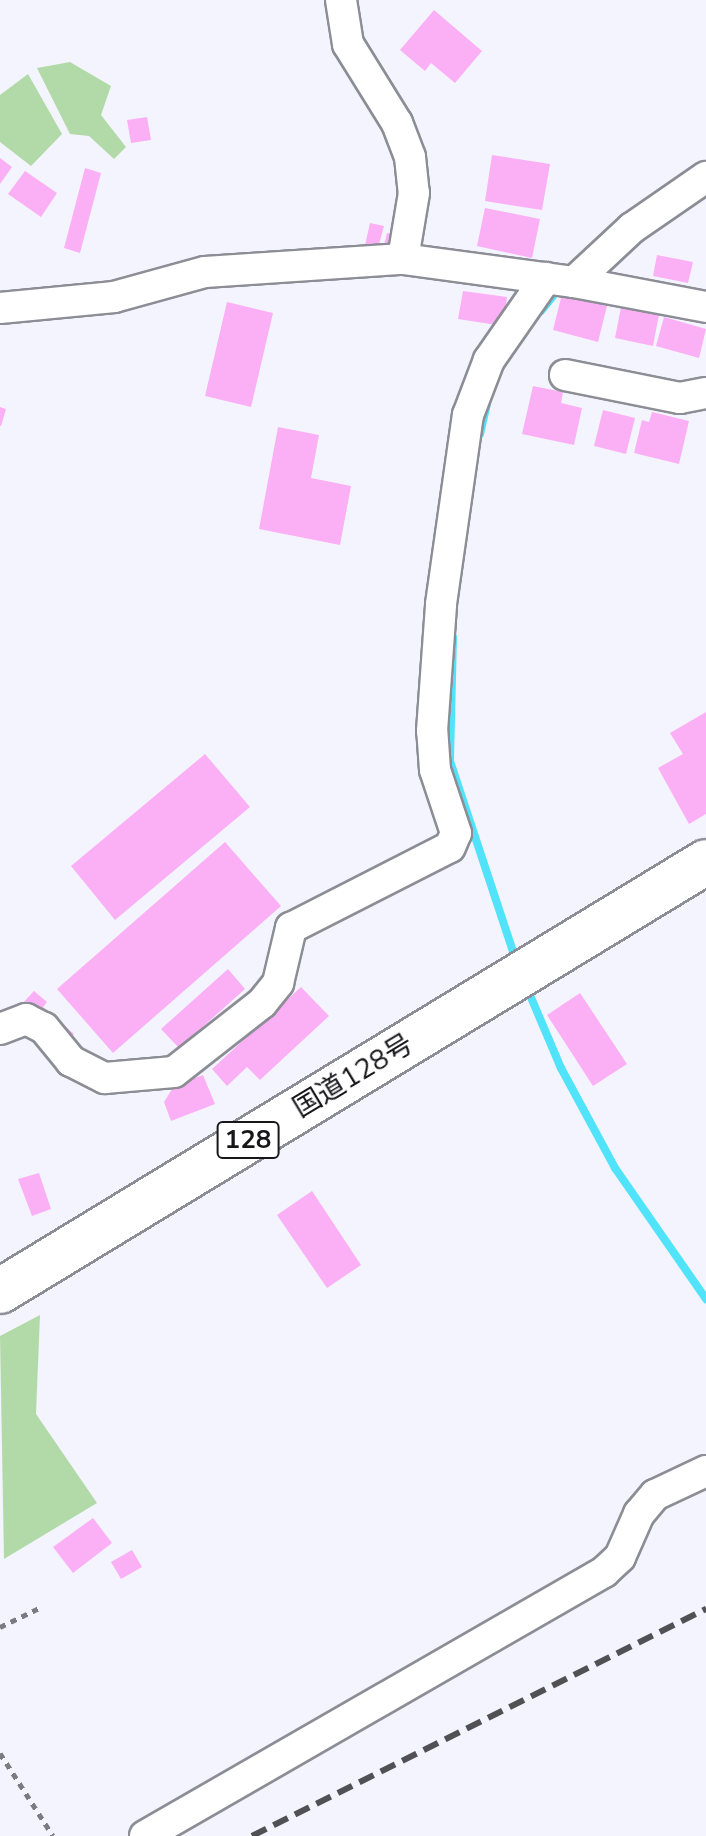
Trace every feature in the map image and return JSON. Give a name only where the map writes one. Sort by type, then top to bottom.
[{"type":"highway","name":"国道128号","points":[[0,1291],[706,862]]},
{"type":"street","points":[[341,0],[348,44],[397,123],[410,157],[414,193],[403,259]]},
{"type":"street","points":[[0,1029],[26,1019],[44,1028],[71,1061],[105,1078],[174,1072],[262,1003],[278,983],[291,928],[450,847],[456,833],[435,770],[432,731],[441,604],[468,415],[489,360],[560,280],[706,177]]},
{"type":"street","points":[[0,308],[114,297],[205,272],[403,259],[560,280],[706,307]]},
{"type":"street","points":[[565,375],[680,398],[706,393]]},
{"type":"street","points":[[145,1836],[604,1572],[620,1557],[639,1514],[655,1495],[706,1471]]},
{"type":"path","points":[[0,1627],[39,1608]]},
{"type":"path","points":[[0,1753],[53,1836]]},
{"type":"green space","points":[[70,62],[111,86],[101,115],[126,147],[114,159],[89,136],[70,134],[37,68]]},
{"type":"green space","points":[[28,74],[62,134],[31,166],[0,142],[0,95]]},
{"type":"green space","points":[[40,1315],[36,1414],[97,1503],[4,1559],[0,1336]]},
{"type":"building","points":[[434,10],[482,51],[455,83],[431,63],[425,71],[400,50]]},
{"type":"building","points":[[147,117],[151,140],[131,143],[127,120]]},
{"type":"building","points":[[492,155],[550,164],[542,210],[485,201]]},
{"type":"building","points":[[0,158],[12,167],[0,184]]},
{"type":"building","points":[[85,168],[101,173],[80,253],[64,248]]},
{"type":"building","points":[[25,171],[57,193],[41,217],[8,194]]},
{"type":"building","points":[[485,208],[540,219],[532,258],[477,246]]},
{"type":"building","points":[[370,223],[384,226],[378,248],[365,245]]},
{"type":"building","points":[[387,233],[402,237],[399,250],[384,245]]},
{"type":"building","points":[[657,255],[693,262],[688,283],[653,276]]},
{"type":"building","points":[[463,291],[507,297],[503,326],[458,319]]},
{"type":"building","points":[[562,294],[607,306],[598,342],[553,330]]},
{"type":"building","points":[[227,302],[273,313],[251,407],[205,396]]},
{"type":"building","points":[[622,302],[660,309],[653,346],[615,338]]},
{"type":"building","points":[[664,317],[706,329],[699,358],[656,346]]},
{"type":"building","points":[[533,386],[563,392],[561,403],[582,408],[574,445],[522,434]]},
{"type":"building","points":[[0,407],[6,409],[1,426],[0,426]]},
{"type":"building","points":[[603,410],[635,418],[626,454],[594,446]]},
{"type":"building","points":[[652,412],[689,421],[679,464],[634,453],[642,420],[649,422]]},
{"type":"building","points":[[278,427],[319,435],[311,478],[351,486],[340,545],[259,529]]},
{"type":"building","points":[[706,712],[706,814],[689,824],[658,768],[683,754],[670,733]]},
{"type":"building","points":[[205,754],[250,807],[115,920],[71,866]]},
{"type":"building","points":[[225,842],[281,906],[113,1053],[57,989]]},
{"type":"building","points":[[228,969],[245,989],[179,1048],[161,1029]]},
{"type":"building","points":[[301,987],[329,1016],[260,1080],[247,1067],[227,1086],[212,1069]]},
{"type":"building","points":[[34,991],[47,1002],[43,1007],[74,1034],[66,1043],[22,1004]]},
{"type":"building","points":[[580,993],[627,1064],[593,1086],[547,1015]]},
{"type":"building","points":[[203,1075],[215,1104],[171,1121],[164,1102],[174,1086]]},
{"type":"building","points":[[39,1173],[51,1209],[32,1216],[18,1179]]},
{"type":"building","points":[[312,1191],[361,1265],[327,1288],[277,1215]]},
{"type":"building","points":[[93,1518],[112,1543],[73,1573],[53,1547]]},
{"type":"building","points":[[132,1550],[142,1567],[121,1579],[111,1562]]},
{"type":"waterway","points":[[541,311],[553,296]]},
{"type":"waterway","points":[[480,434],[487,404]]},
{"type":"waterway","points":[[453,637],[450,761],[516,961]]},
{"type":"waterway","points":[[527,988],[561,1068],[615,1168],[706,1299]]},
{"type":"railway","points":[[252,1836],[706,1609]]}]
